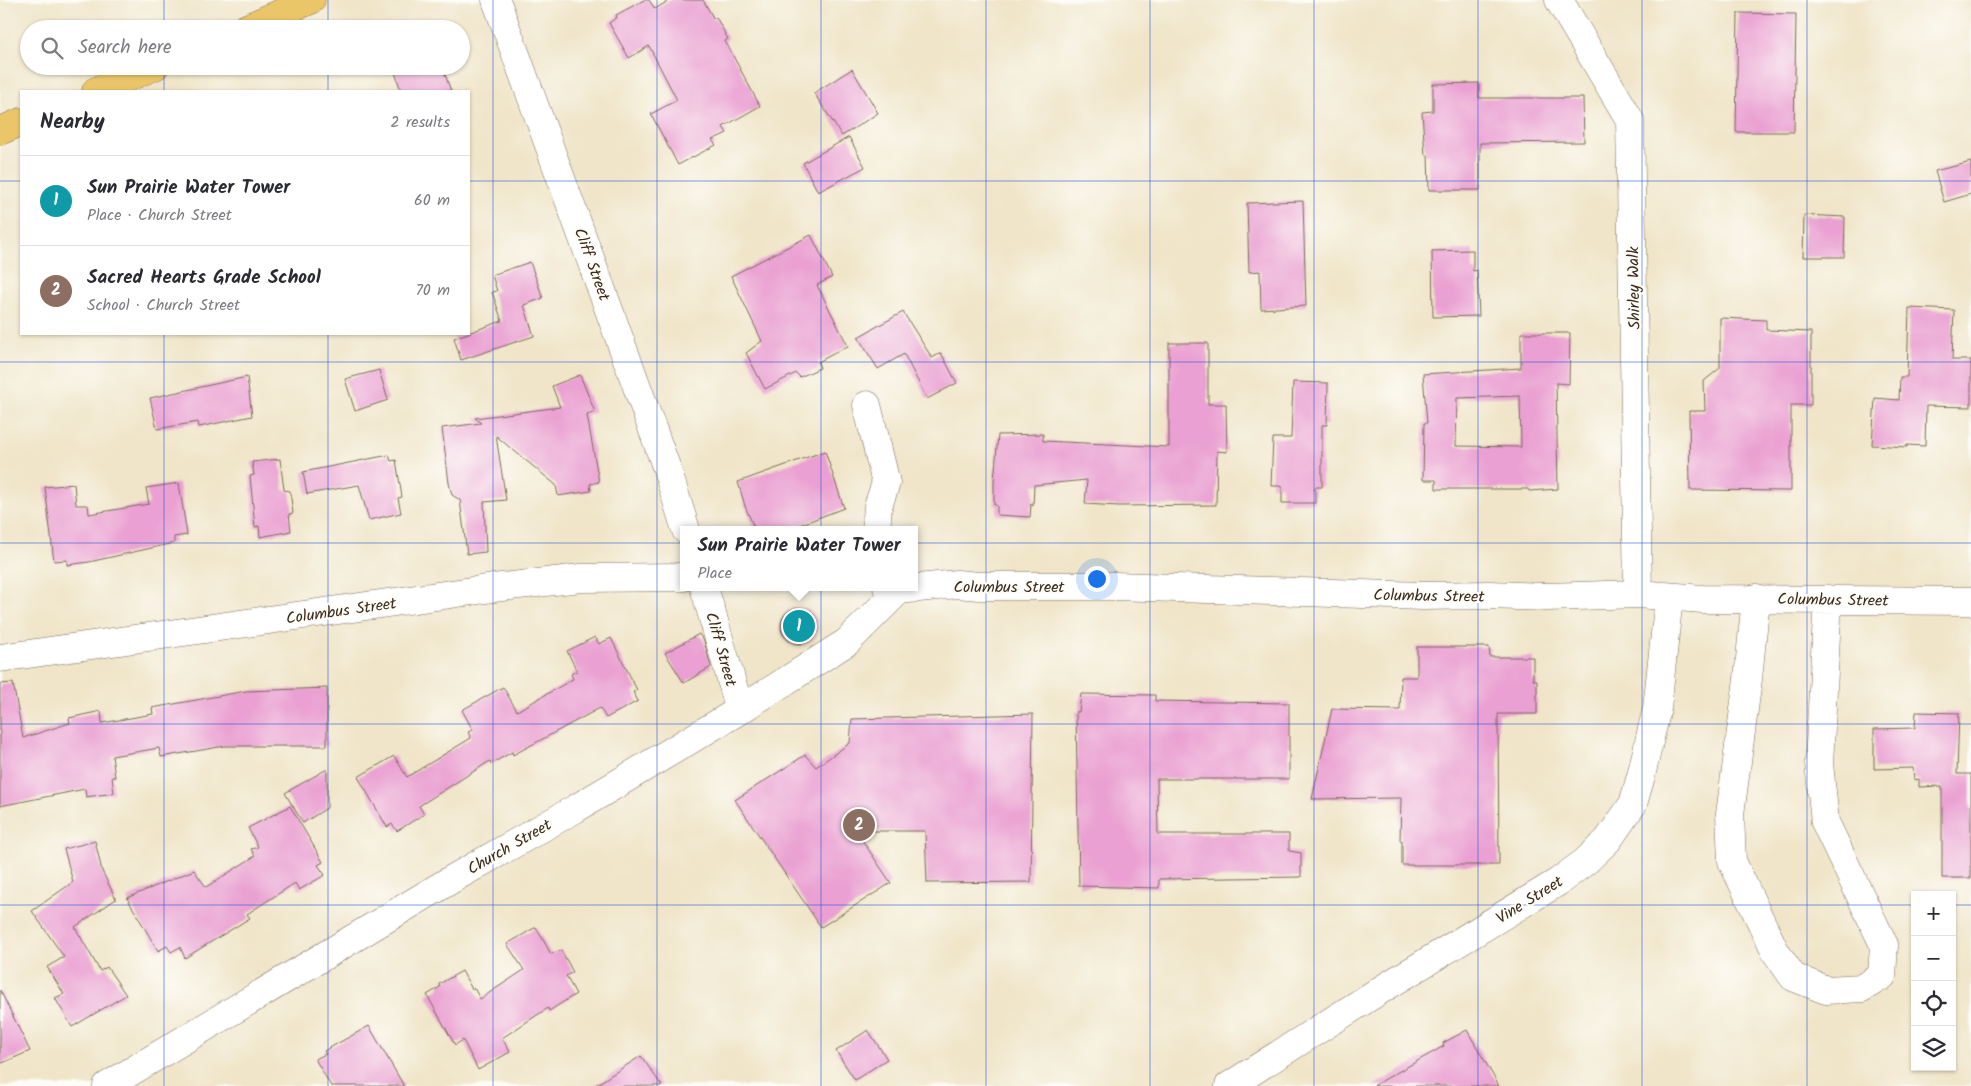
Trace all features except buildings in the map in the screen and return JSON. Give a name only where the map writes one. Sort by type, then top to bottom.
[{"type":"main road","points":[[265,20],[311,0]]},
{"type":"main road","points":[[98,90],[134,75]]},
{"type":"main road","points":[[0,131],[20,122]]},
{"type":"street","name":"Cliff Street","points":[[496,0],[668,469],[685,526]]},
{"type":"street","name":"Shirley Walk","points":[[1559,0],[1630,120],[1638,594]]},
{"type":"street","points":[[867,404],[886,483],[878,506],[876,526]]},
{"type":"street","name":"Columbus Street","points":[[0,658],[493,588],[581,578],[680,576]]},
{"type":"street","name":"Columbus Street","points":[[918,586],[956,584],[979,586],[1114,586],[1423,596],[1489,595],[1546,597],[1638,594],[1669,597],[1971,601]]},
{"type":"street","name":"Cliff Street","points":[[705,591],[740,710]]},
{"type":"street","name":"Church Street","points":[[107,1086],[454,878],[567,814],[740,710],[846,642],[890,591]]},
{"type":"street","name":"Vine Street","points":[[1229,1086],[1387,986],[1558,882],[1586,861],[1608,840],[1633,804],[1642,776],[1657,708],[1669,597]]},
{"type":"street","points":[[1756,598],[1748,679],[1730,814],[1732,862],[1775,951],[1793,977],[1826,990],[1862,988],[1882,976],[1884,945],[1825,822],[1820,763],[1828,599]]},
{"type":"place","name":"Sun Prairie Water Tower","points":[[799,626]]},
{"type":"place","name":"Sacred Hearts Grade School","points":[[859,825]]}]
